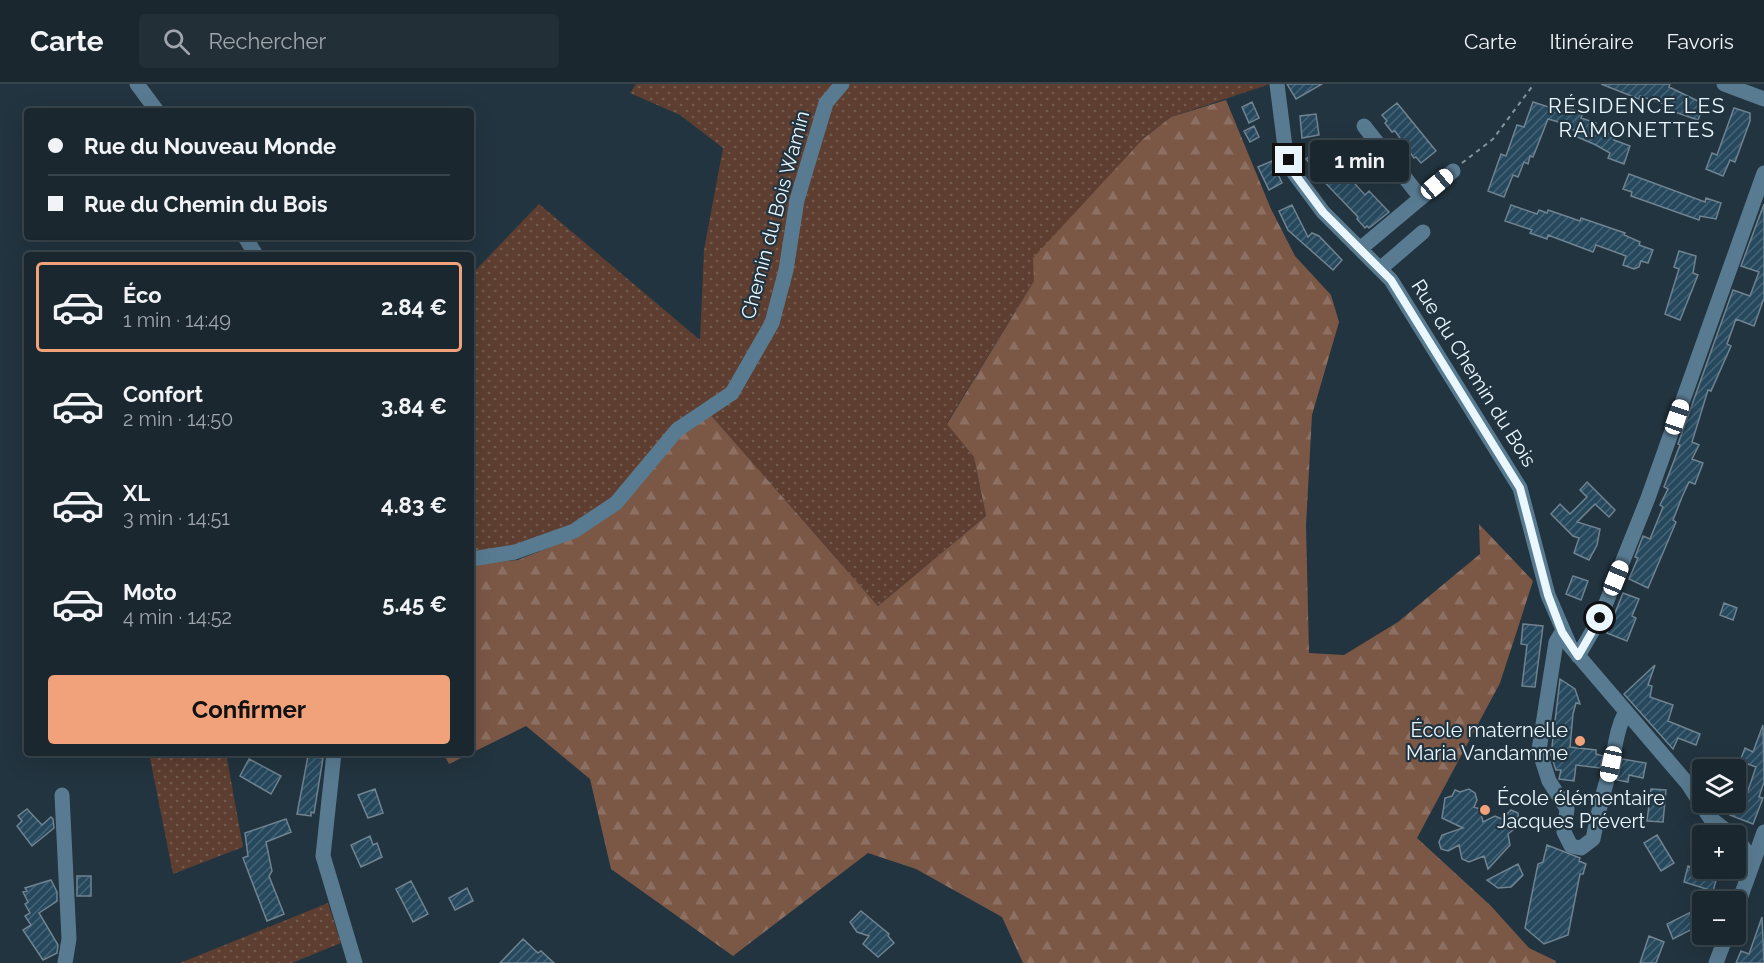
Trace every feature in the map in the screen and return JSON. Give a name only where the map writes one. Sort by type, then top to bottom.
[{"type":"street","points":[[137,84],[155,108]]},
{"type":"street","name":"Chemin du Bois Wamin","points":[[474,559],[515,552],[574,531],[616,503],[677,430],[732,393],[772,323],[786,270],[797,200],[826,103],[842,84]]},
{"type":"street","name":"Rue du Chemin du Bois","points":[[1276,84],[1285,147],[1294,173],[1323,212],[1391,280],[1520,488],[1548,595],[1562,632],[1578,656],[1625,713],[1688,784],[1710,818],[1719,825]]},
{"type":"street","points":[[1724,84],[1764,99]]},
{"type":"street","points":[[1364,126],[1421,198]]},
{"type":"street","points":[[1360,249],[1453,171]]},
{"type":"street","points":[[1578,656],[1600,618],[1648,498],[1764,173]]},
{"type":"street","points":[[1380,269],[1423,232]]},
{"type":"street","points":[[1562,632],[1556,642],[1539,750],[1549,782],[1567,809],[1564,832],[1571,846],[1581,848],[1593,839],[1601,793],[1607,781],[1618,726],[1625,713]]},
{"type":"street","points":[[334,756],[323,856],[355,963]]},
{"type":"street","points":[[62,795],[69,939],[65,963]]},
{"type":"street","points":[[1710,818],[1714,825]]},
{"type":"street","points":[[1743,891],[1764,832]]},
{"type":"street","name":"Rue du Chemin du Bois","points":[[1746,852],[1753,861]]},
{"type":"street","points":[[1746,858],[1753,861]]},
{"type":"street","points":[[1716,963],[1723,945]]},
{"type":"path","points":[[1453,171],[1493,139],[1534,84]]},
{"type":"shaded area","points":[[636,84],[1270,84],[1171,117],[1143,139],[1034,281],[947,423],[974,457],[986,516],[878,606],[702,405],[626,487],[573,528],[539,540],[474,553],[474,272],[539,204],[700,340],[704,250],[723,148],[680,115],[630,93]]},
{"type":"shaded area","points":[[150,756],[227,756],[243,847],[173,874]]},
{"type":"shaded area","points":[[328,903],[341,943],[292,963],[180,963]]},
{"type":"green space","points":[[1226,100],[1271,209],[1295,256],[1331,295],[1339,322],[1312,415],[1306,525],[1309,653],[1344,655],[1398,622],[1480,554],[1479,524],[1533,581],[1500,683],[1417,838],[1491,906],[1529,948],[1556,961],[1555,963],[1023,963],[1002,917],[916,869],[868,853],[733,956],[611,869],[590,779],[526,726],[474,752],[474,564],[518,560],[575,537],[679,434],[709,413],[878,606],[986,516],[974,457],[947,424],[1034,281],[1033,258],[1143,139],[1171,117]]},
{"type":"green space","points":[[445,756],[465,756],[449,764]]},
{"type":"building","points":[[1287,84],[1322,84],[1296,99]]},
{"type":"building","points":[[1601,84],[1670,84],[1669,87],[1704,104],[1698,120],[1669,110],[1670,106],[1640,96],[1639,99]]},
{"type":"building","points":[[1252,102],[1259,118],[1249,123],[1242,107]]},
{"type":"building","points":[[1533,102],[1564,112],[1565,107],[1583,113],[1581,118],[1596,123],[1594,128],[1616,136],[1614,140],[1630,146],[1624,164],[1608,158],[1610,153],[1575,136],[1577,131],[1568,128],[1569,125],[1548,119],[1533,157],[1530,156],[1528,164],[1524,162],[1518,177],[1513,175],[1504,197],[1488,191],[1501,154],[1506,156],[1517,125],[1524,127]]},
{"type":"building","points":[[1397,103],[1436,151],[1421,163],[1416,157],[1414,158],[1395,131],[1392,132],[1385,123],[1387,121],[1382,115]]},
{"type":"building","points":[[1734,108],[1750,113],[1750,121],[1735,162],[1730,160],[1723,176],[1706,169],[1712,153],[1717,155]]},
{"type":"building","points":[[1316,114],[1319,135],[1302,138],[1300,116]]},
{"type":"building","points":[[1254,126],[1259,137],[1250,142],[1244,131]]},
{"type":"building","points":[[1321,146],[1365,195],[1369,191],[1389,212],[1369,228],[1367,226],[1365,228],[1357,219],[1358,217],[1310,167],[1312,166],[1306,159]]},
{"type":"building","points":[[1272,161],[1282,183],[1269,190],[1258,167]]},
{"type":"building","points":[[1629,174],[1705,202],[1706,198],[1721,203],[1716,219],[1700,216],[1699,220],[1631,196],[1632,192],[1623,189]]},
{"type":"building","points":[[1764,204],[1764,298],[1754,326],[1736,319],[1727,344],[1731,346],[1711,391],[1708,390],[1692,442],[1699,445],[1692,459],[1703,463],[1695,484],[1689,482],[1682,497],[1673,520],[1676,522],[1648,588],[1629,579],[1638,558],[1635,557],[1643,536],[1650,539],[1663,507],[1660,505],[1668,489],[1664,487],[1733,290],[1750,296],[1759,272],[1741,266]]},
{"type":"building","points":[[1292,205],[1308,237],[1312,233],[1319,236],[1342,260],[1333,270],[1288,230],[1279,211]]},
{"type":"building","points":[[1511,205],[1537,214],[1539,210],[1547,213],[1548,210],[1580,221],[1581,218],[1625,233],[1624,235],[1640,242],[1639,245],[1653,250],[1648,263],[1641,261],[1639,267],[1634,269],[1623,265],[1626,256],[1596,245],[1593,252],[1548,235],[1547,239],[1530,233],[1532,230],[1505,221]]},
{"type":"building","points":[[1679,251],[1696,256],[1693,273],[1698,275],[1680,320],[1665,314],[1679,269],[1674,267]]},
{"type":"building","points":[[1587,482],[1615,510],[1609,517],[1595,504],[1577,522],[1600,529],[1597,545],[1589,560],[1574,553],[1579,538],[1573,536],[1551,514],[1560,504],[1570,514],[1587,497],[1580,490]]},
{"type":"building","points":[[1573,576],[1588,581],[1581,600],[1566,594]]},
{"type":"building","points":[[1623,593],[1639,599],[1632,616],[1636,618],[1627,641],[1607,633]]},
{"type":"building","points":[[1724,603],[1737,608],[1733,620],[1720,615]]},
{"type":"building","points":[[1523,624],[1543,626],[1535,687],[1522,686],[1527,645],[1521,644]]},
{"type":"building","points":[[1655,665],[1648,685],[1652,686],[1650,697],[1673,705],[1668,721],[1700,734],[1696,745],[1678,738],[1673,749],[1624,694]]},
{"type":"building","points":[[1560,679],[1575,689],[1580,704],[1576,703],[1573,714],[1570,747],[1596,750],[1596,754],[1603,756],[1600,768],[1576,765],[1574,781],[1559,779],[1561,770],[1556,770],[1551,755]]},
{"type":"building","points":[[1763,725],[1764,782],[1759,797],[1763,798],[1753,824],[1728,813],[1746,813],[1746,796],[1756,767],[1746,763],[1746,759],[1741,759],[1745,748],[1753,752]]},
{"type":"building","points":[[308,756],[323,758],[314,813],[311,812],[311,816],[297,814]]},
{"type":"building","points":[[249,759],[281,776],[271,794],[240,776]]},
{"type":"building","points":[[1622,759],[1646,763],[1643,778],[1629,775],[1628,782],[1617,780]]},
{"type":"building","points":[[375,789],[383,813],[368,818],[358,795]]},
{"type":"building","points":[[1469,789],[1475,793],[1477,800],[1474,807],[1480,809],[1483,822],[1495,816],[1502,819],[1511,810],[1518,813],[1519,825],[1508,834],[1510,845],[1488,869],[1484,856],[1469,862],[1462,859],[1459,845],[1448,851],[1441,849],[1439,842],[1442,835],[1463,828],[1442,818],[1445,798],[1452,796],[1455,790],[1460,792]]},
{"type":"building","points":[[1651,789],[1666,790],[1663,822],[1647,821]]},
{"type":"building","points":[[27,809],[42,825],[51,817],[53,819],[54,828],[32,846],[17,826],[22,821],[18,816]]},
{"type":"building","points":[[286,819],[291,832],[266,842],[272,871],[269,876],[284,914],[267,921],[243,858],[248,856],[245,833]]},
{"type":"building","points":[[1657,835],[1674,863],[1661,871],[1644,843]]},
{"type":"building","points":[[370,836],[373,845],[377,843],[382,857],[361,867],[351,845]]},
{"type":"building","points":[[1547,845],[1580,858],[1579,861],[1586,864],[1583,874],[1580,874],[1568,935],[1544,944],[1525,928],[1538,864],[1543,862]]},
{"type":"building","points":[[1518,864],[1523,875],[1511,887],[1498,888],[1487,880]]},
{"type":"building","points":[[1688,866],[1692,868],[1692,879],[1716,879],[1713,891],[1684,882]]},
{"type":"building","points":[[77,876],[91,876],[91,896],[77,896]]},
{"type":"building","points":[[51,880],[57,892],[57,901],[39,913],[58,945],[57,953],[43,960],[23,930],[31,925],[25,916],[30,913],[25,904],[28,902],[23,892],[27,891],[25,888]]},
{"type":"building","points":[[411,881],[428,914],[413,922],[396,889]]},
{"type":"building","points":[[467,888],[473,901],[455,910],[449,898]]},
{"type":"building","points":[[861,911],[889,934],[888,936],[894,943],[878,957],[863,944],[869,936],[857,932],[850,922]]},
{"type":"building","points":[[1692,912],[1692,929],[1673,939],[1667,924]]},
{"type":"building","points":[[1762,917],[1764,963],[1736,963],[1741,951],[1749,954]]},
{"type":"building","points":[[1649,936],[1664,942],[1656,963],[1640,963]]},
{"type":"building","points":[[523,939],[538,953],[541,951],[554,963],[500,963]]},
{"type":"place","name":"École maternelle Maria Vandamme","points":[[1580,741]]},
{"type":"place","name":"École élémentaire Jacques Prévert","points":[[1485,810]]},
{"type":"district","name":"RÉSIDENCE LES RAMONETTES","points":[[1637,118]]},
{"type":"route","points":[[1289,160],[1294,173],[1323,212],[1391,280],[1520,488],[1548,595],[1562,632],[1578,656],[1600,618]]}]
